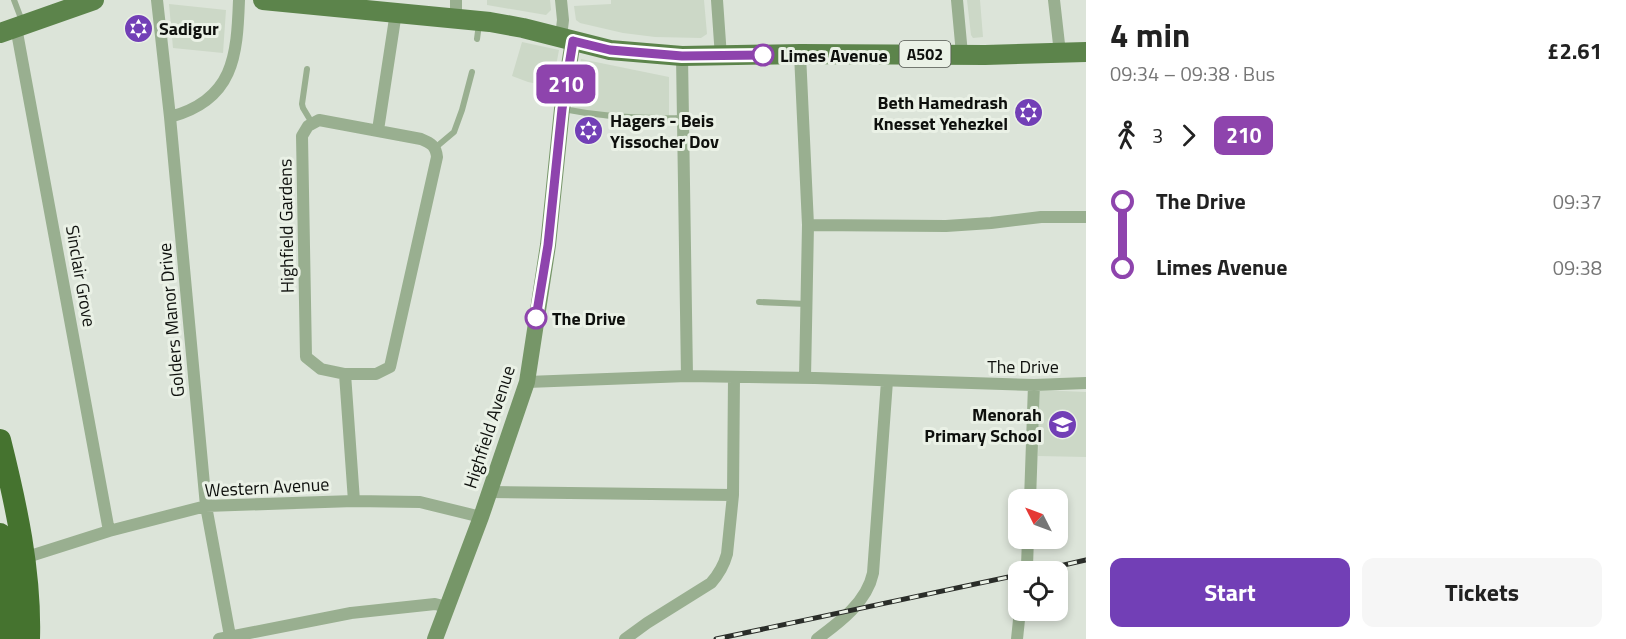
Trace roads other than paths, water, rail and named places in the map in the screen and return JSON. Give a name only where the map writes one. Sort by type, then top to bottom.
[{"type":"highway","points":[[0,440],[10,478],[24,558],[30,613],[29,639]]},
{"type":"highway","points":[[0,534],[11,621],[11,639]]},
{"type":"main road","name":"A502","points":[[263,0],[356,4],[396,12],[456,9],[478,29],[523,28],[610,50],[682,56],[1086,52]]},
{"type":"main road","points":[[13,28],[82,2]]},
{"type":"street","name":"Golders Manor Drive","points":[[157,0],[171,117],[206,506],[224,638]]},
{"type":"street","points":[[171,117],[199,105],[222,84],[232,62],[237,39],[239,0]]},
{"type":"street","points":[[561,0],[567,39]]},
{"type":"street","points":[[717,0],[721,57]]},
{"type":"street","points":[[957,0],[962,54]]},
{"type":"street","points":[[1054,0],[1060,53]]},
{"type":"street","points":[[378,130],[396,12]]},
{"type":"street","name":"Sinclair Grove","points":[[13,28],[109,531]]},
{"type":"street","name":"Highfield Avenue","points":[[435,639],[482,517],[527,382],[548,245],[567,39]]},
{"type":"street","points":[[800,54],[808,225],[804,378]]},
{"type":"street","points":[[682,56],[687,376]]},
{"type":"street","points":[[312,123],[325,120],[378,130],[421,139],[431,143],[435,148]]},
{"type":"street","name":"Highfield Gardens","points":[[312,123],[304,130],[302,136],[306,357],[321,369],[345,374],[376,374],[390,367],[437,163],[435,148]]},
{"type":"street","points":[[808,225],[946,226],[1041,217],[1086,217]]},
{"type":"street","points":[[345,374],[354,501]]},
{"type":"street","name":"The Drive","points":[[527,382],[687,376],[1034,385],[1086,383]]},
{"type":"street","points":[[625,639],[711,583],[718,576],[727,554],[733,495],[734,377]]},
{"type":"street","points":[[824,637],[857,604],[868,591],[871,583],[887,381]]},
{"type":"street","points":[[1029,489],[1034,385]]},
{"type":"street","points":[[489,492],[733,495]]},
{"type":"street","name":"Western Avenue","points":[[24,558],[109,531],[206,506],[354,501],[420,502],[482,517]]},
{"type":"street","points":[[224,638],[351,613],[435,604],[447,607]]},
{"type":"street","points":[[1017,639],[1019,621]]},
{"type":"lane","points":[[13,28],[14,0]]},
{"type":"lane","points":[[307,69],[302,104],[312,123]]},
{"type":"lane","points":[[435,148],[454,132],[472,72]]},
{"type":"lane","points":[[562,109],[605,116],[683,118]]},
{"type":"lane","points":[[759,302],[806,304]]},
{"type":"railway","points":[[1068,564],[1086,560]]},
{"type":"railway","points":[[716,639],[1008,577]]},
{"type":"place","name":"Sadigur","points":[[138,28]]},
{"type":"place","name":"Limes Avenue","points":[[763,55]]},
{"type":"place","name":"Beth Hamedrash Knesset Yehezkel","points":[[1029,112]]},
{"type":"place","name":"Hagers - Beis Yissocher Dov","points":[[589,130]]},
{"type":"place","name":"The Drive","points":[[536,318]]},
{"type":"place","name":"Menorah Primary School","points":[[1063,424]]}]
